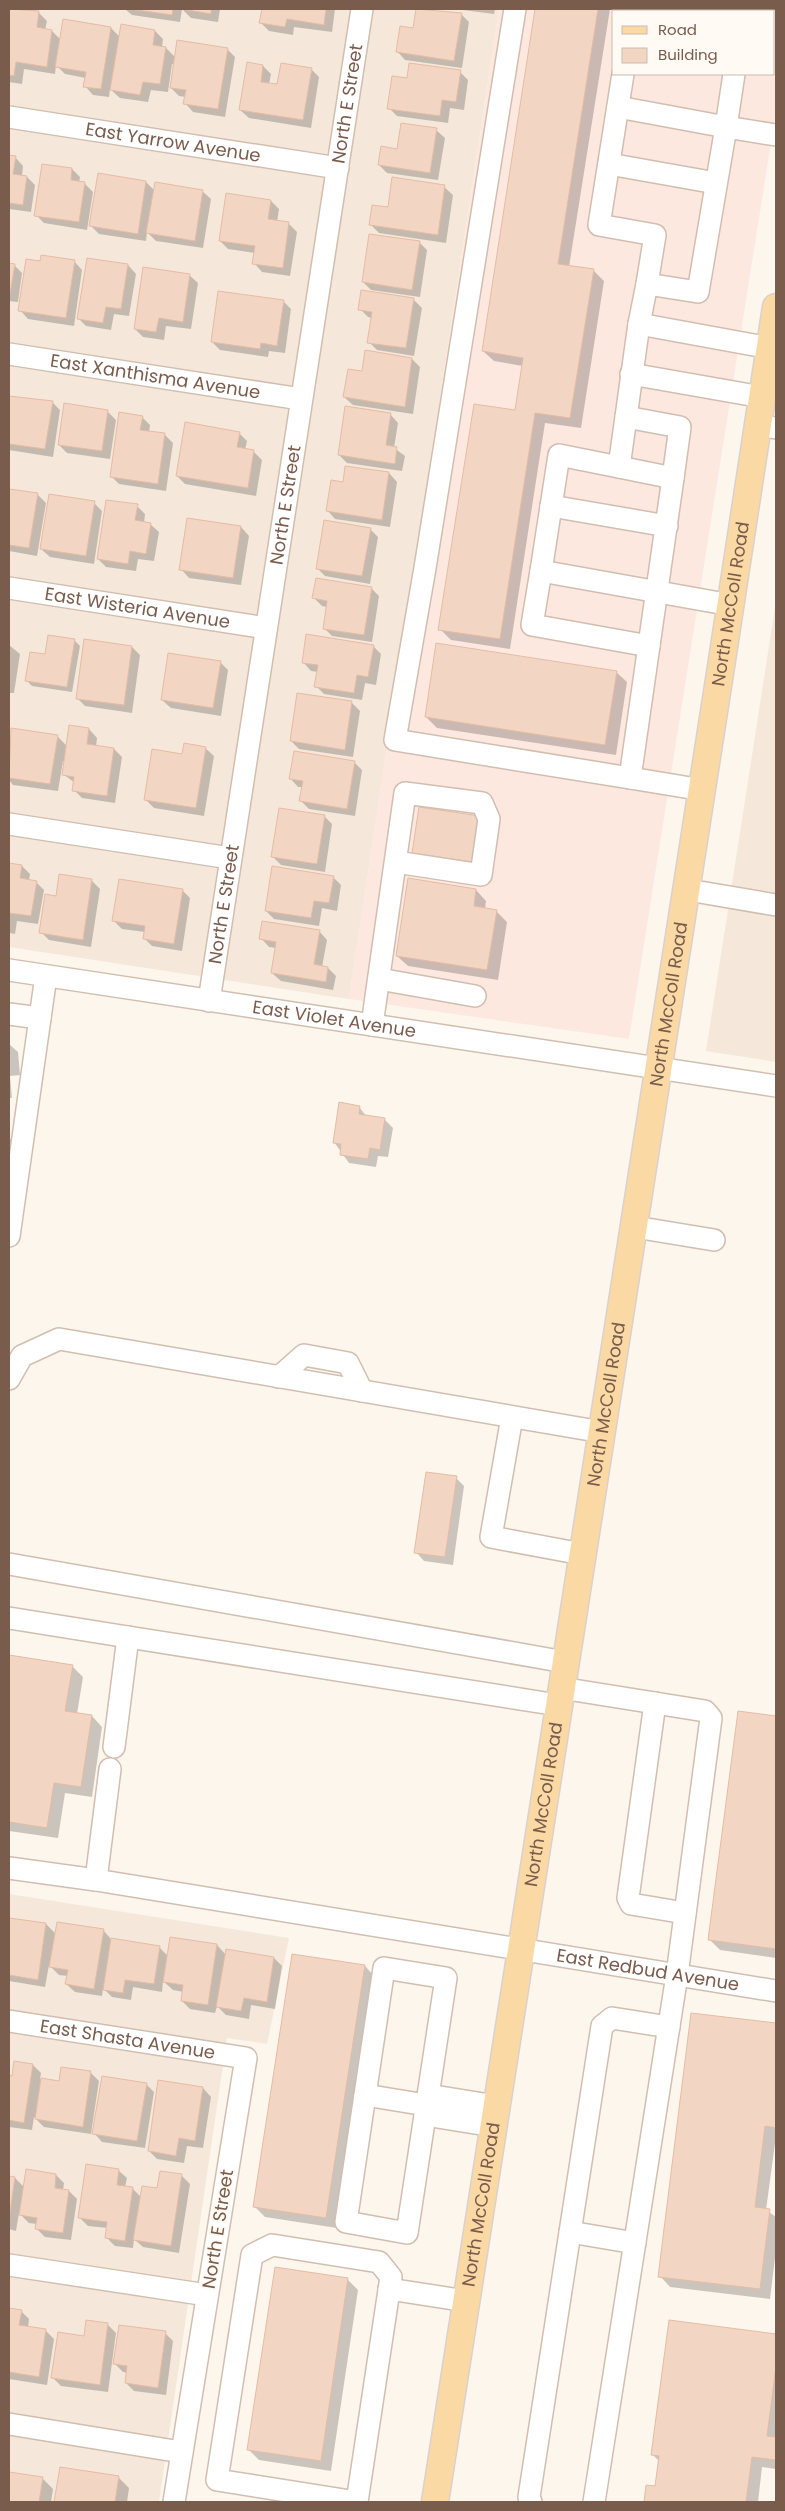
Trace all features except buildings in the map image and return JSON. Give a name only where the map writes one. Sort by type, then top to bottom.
[{"type":"main road","name":"North McColl Road","points":[[435,2502],[519,1949],[635,1227],[731,605],[767,426],[762,398],[776,307]]},
{"type":"street","name":"North E Street","points":[[209,1001],[362,9]]},
{"type":"street","points":[[515,9],[427,558],[395,740],[703,790]]},
{"type":"street","points":[[619,467],[639,324],[648,284],[655,235],[599,225],[623,75]]},
{"type":"street","points":[[648,284],[698,292],[726,127],[732,75]]},
{"type":"street","points":[[618,107],[726,127],[776,134]]},
{"type":"street","name":"East Yarrow Avenue","points":[[9,117],[338,168]]},
{"type":"street","points":[[609,164],[716,183]]},
{"type":"street","points":[[639,324],[770,348]]},
{"type":"street","name":"East Xanthisma Avenue","points":[[9,354],[301,399]]},
{"type":"street","points":[[632,374],[762,398]]},
{"type":"street","points":[[626,417],[680,427],[630,778]]},
{"type":"street","points":[[649,646],[532,625],[559,455],[674,478]]},
{"type":"street","points":[[551,506],[666,526]]},
{"type":"street","points":[[541,571],[731,605]]},
{"type":"street","name":"East Wisteria Avenue","points":[[9,588],[266,628]]},
{"type":"street","points":[[372,1025],[405,793],[482,803],[489,819],[481,875],[396,862]]},
{"type":"street","points":[[9,824],[230,858]]},
{"type":"street","points":[[688,890],[776,905]]},
{"type":"street","name":"East Violet Avenue","points":[[9,970],[776,1086]]},
{"type":"street","points":[[9,1236],[46,976]]},
{"type":"street","points":[[379,979],[475,996]]},
{"type":"street","points":[[9,1014],[40,1018]]},
{"type":"street","points":[[635,1227],[714,1240]]},
{"type":"street","points":[[9,1380],[22,1356],[59,1339],[602,1432]]},
{"type":"street","points":[[512,1417],[491,1537],[582,1554]]},
{"type":"street","points":[[9,1564],[565,1662]]},
{"type":"street","points":[[9,1618],[128,1637],[560,1697],[655,1704],[705,1711],[711,1718],[677,1974],[594,2502]]},
{"type":"street","points":[[114,1747],[128,1637]]},
{"type":"street","points":[[655,1704],[628,1898],[630,1904],[685,1914]]},
{"type":"street","points":[[96,1880],[110,1769]]},
{"type":"street","name":"East Redbud Avenue","points":[[9,1868],[96,1880],[776,1991]]},
{"type":"street","points":[[384,1968],[446,1978],[426,2105],[407,2232],[346,2222],[384,1968]]},
{"type":"street","points":[[531,2502],[529,2496],[602,2026],[612,2018],[669,2027]]},
{"type":"street","name":"East Shasta Avenue","points":[[9,2021],[246,2058]]},
{"type":"street","name":"North E Street","points":[[174,2502],[181,2452],[192,2401],[207,2295],[246,2058]]},
{"type":"street","points":[[365,2095],[494,2116]]},
{"type":"street","points":[[570,2232],[635,2243]]},
{"type":"street","points":[[272,2245],[379,2262],[391,2277],[389,2288],[358,2502],[217,2480],[252,2255],[272,2245]]},
{"type":"street","points":[[9,2265],[207,2295]]},
{"type":"street","points":[[389,2288],[466,2301]]},
{"type":"street","points":[[9,2424],[181,2452]]},
{"type":"shaded area","points":[[9,9],[499,9],[349,999],[9,947]]},
{"type":"shaded area","points":[[499,9],[776,9],[776,111],[629,1039],[349,999]]},
{"type":"shaded area","points":[[776,601],[776,1062],[706,1051]]},
{"type":"shaded area","points":[[9,1894],[289,1938],[267,2044],[227,2038],[159,2502],[9,2502]]}]
